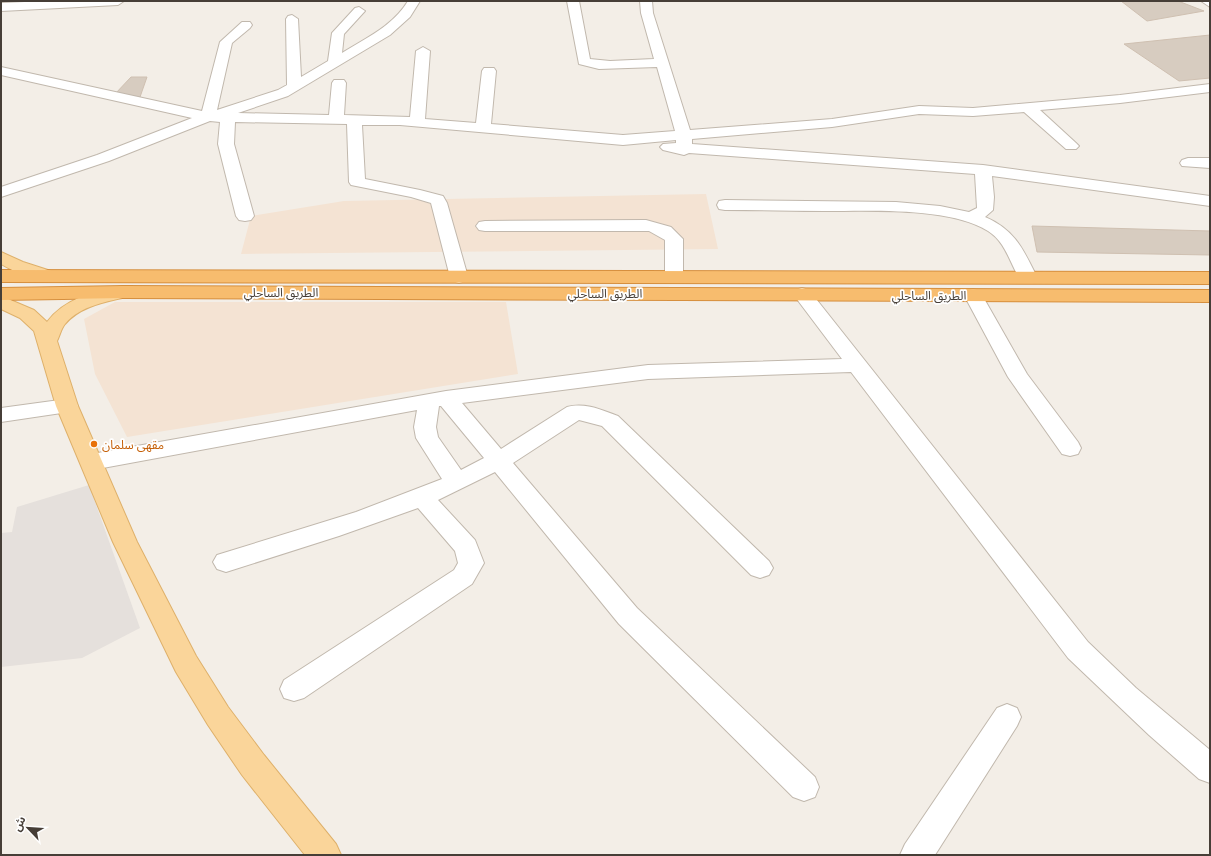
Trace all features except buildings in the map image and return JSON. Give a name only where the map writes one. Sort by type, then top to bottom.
[{"type":"highway","name":"الطريق الساحلي","points":[[1,276],[1210,278]]},
{"type":"highway","name":"الطريق الساحلي","points":[[1,294],[124,292],[1210,296]]},
{"type":"main road","points":[[1,257],[17,266],[47,276]]},
{"type":"main road","points":[[48,339],[53,325],[68,311],[88,300],[124,292]]},
{"type":"main road","points":[[1,302],[16,307],[36,321],[43,329],[48,339],[68,406],[126,542],[186,664],[218,716],[253,765],[325,855]]},
{"type":"street","points":[[1,7],[118,1]]},
{"type":"street","points":[[1,192],[103,158],[208,117],[241,108],[294,87],[386,32],[406,14],[414,1]]},
{"type":"street","points":[[573,1],[584,61],[587,64],[663,63]]},
{"type":"street","points":[[646,1],[647,13],[663,63],[684,143]]},
{"type":"street","points":[[334,63],[338,33],[359,11]]},
{"type":"street","points":[[292,19],[294,87]]},
{"type":"street","points":[[208,117],[226,42],[246,25]]},
{"type":"street","points":[[417,122],[423,51]]},
{"type":"street","points":[[1,71],[208,117],[354,119],[417,122],[623,140],[684,143],[983,170],[1210,201]]},
{"type":"street","points":[[483,128],[489,71]]},
{"type":"street","points":[[336,119],[339,83]]},
{"type":"street","points":[[684,143],[832,123],[898,112],[919,110],[973,112],[1210,88]]},
{"type":"street","points":[[1027,107],[1071,146]]},
{"type":"street","points":[[228,118],[226,144],[245,216]]},
{"type":"street","points":[[354,119],[357,182],[414,193],[437,200],[459,277]]},
{"type":"street","points":[[1188,163],[1210,163]]},
{"type":"street","points":[[972,217],[985,210],[987,204],[983,170]]},
{"type":"street","points":[[725,205],[876,207],[947,212],[972,217],[994,227],[1006,237],[1028,277]]},
{"type":"street","points":[[485,226],[646,225],[657,227],[670,234],[674,239],[674,277]]},
{"type":"street","points":[[802,294],[1078,650],[1110,683],[1210,769]]},
{"type":"street","points":[[973,295],[1018,377],[1070,448]]},
{"type":"street","points":[[92,462],[437,400],[648,372],[857,365]]},
{"type":"street","points":[[437,400],[498,461],[628,616],[804,787]]},
{"type":"street","points":[[437,400],[426,427],[427,438],[456,481]]},
{"type":"street","points":[[1,415],[68,406]]},
{"type":"street","points":[[226,562],[336,528],[422,497],[498,461],[575,412],[590,414],[610,421],[760,568]]},
{"type":"street","points":[[294,688],[463,577],[471,563],[466,547],[422,497]]},
{"type":"street","points":[[916,855],[1007,717]]},
{"type":"shaded area","points":[[706,194],[718,249],[241,254],[251,216],[344,201]]},
{"type":"shaded area","points":[[115,302],[506,302],[518,374],[127,437],[95,374],[84,319]]},
{"type":"shaded area","points":[[89,485],[140,628],[82,658],[1,667],[1,533],[12,532],[17,507]]},
{"type":"place","name":"مقهى سلمان","points":[[94,444]]}]
